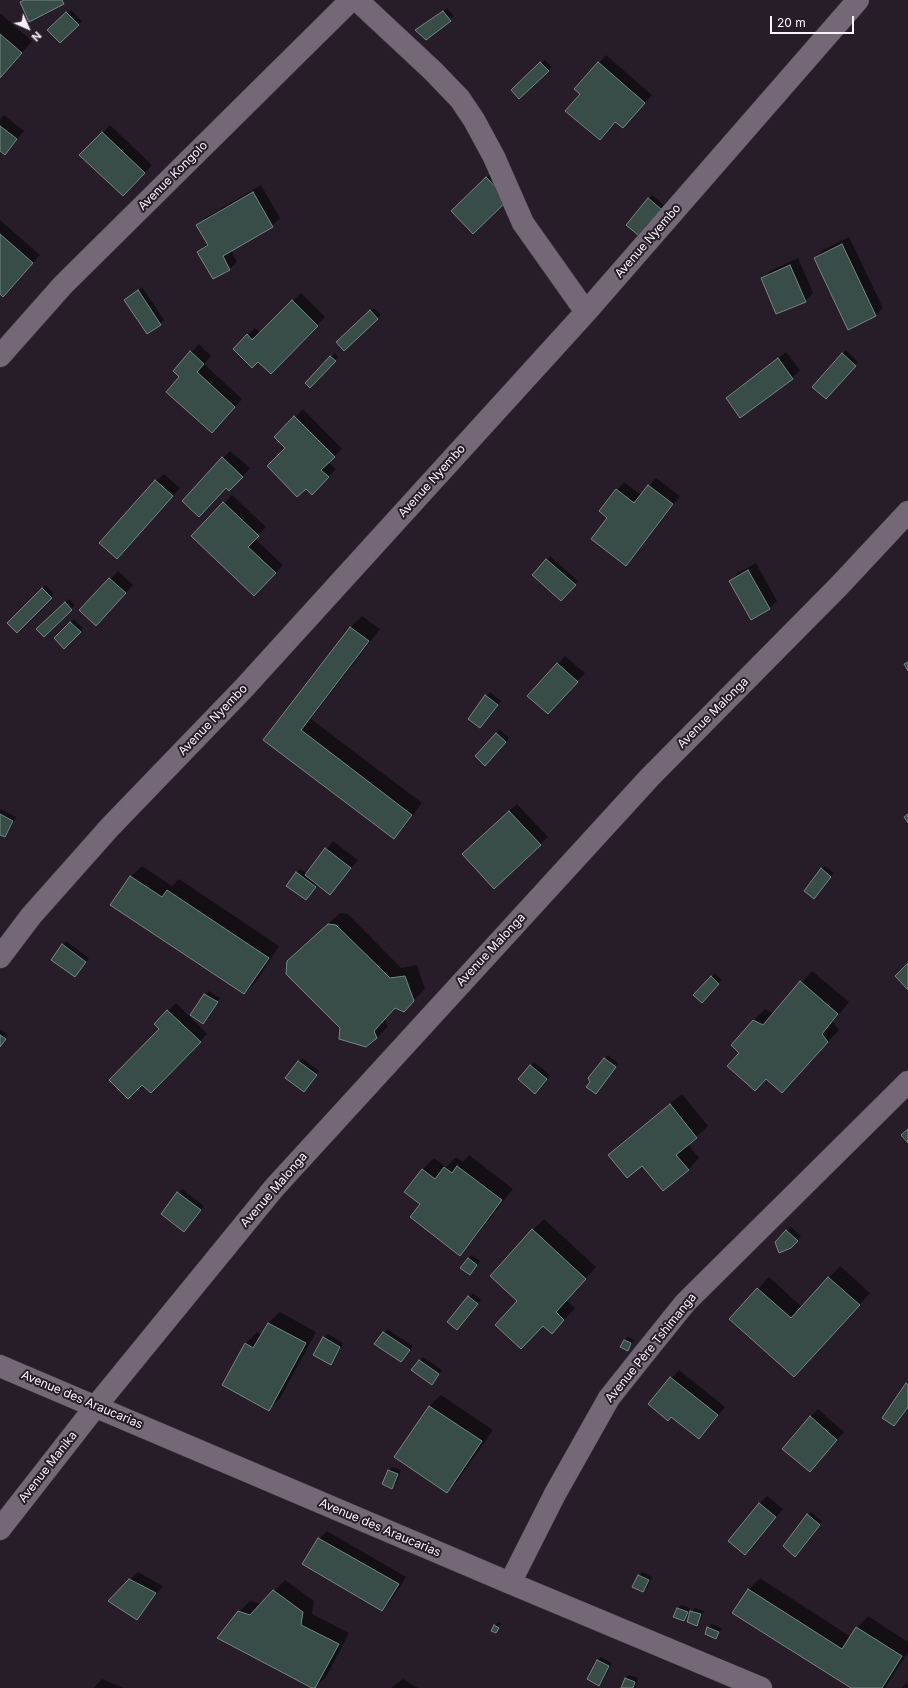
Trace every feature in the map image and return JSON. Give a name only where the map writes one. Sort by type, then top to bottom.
[{"type":"street","name":"Avenue Kongolo","points":[[0,356],[63,285],[351,0]]},
{"type":"street","points":[[357,0],[433,71],[460,100],[474,120],[494,157],[523,223],[586,312]]},
{"type":"street","name":"Avenue Nyembo","points":[[0,957],[31,916],[110,827],[244,688],[586,312],[858,0]]},
{"type":"street","name":"Avenue Malonga","points":[[96,1406],[274,1188],[650,777],[839,586],[908,512]]},
{"type":"street","name":"Avenue Père Tshimanga","points":[[510,1583],[555,1494],[609,1398],[685,1303],[908,1082]]},
{"type":"street","name":"Avenue des Araucarias","points":[[0,1366],[761,1688]]},
{"type":"street","name":"Avenue Manika","points":[[0,1528],[96,1406]]},
{"type":"building","points":[[24,0],[62,0],[64,4],[29,22],[20,2]]},
{"type":"building","points":[[443,11],[451,21],[426,40],[415,30]]},
{"type":"building","points":[[66,12],[79,25],[60,43],[47,30]]},
{"type":"building","points":[[0,34],[22,53],[0,78]]},
{"type":"building","points":[[540,62],[549,71],[519,99],[511,90]]},
{"type":"building","points":[[598,62],[645,103],[623,128],[615,122],[600,140],[565,111],[580,94],[574,89]]},
{"type":"building","points":[[0,126],[17,139],[5,155],[0,151]]},
{"type":"building","points":[[102,132],[145,173],[123,196],[79,155]]},
{"type":"building","points":[[486,177],[508,200],[473,234],[451,211]]},
{"type":"building","points":[[253,192],[273,227],[223,256],[230,270],[213,279],[197,252],[208,245],[196,225]]},
{"type":"building","points":[[648,198],[661,209],[639,236],[626,225]]},
{"type":"building","points":[[0,234],[33,263],[3,297],[0,294]]},
{"type":"building","points":[[842,244],[876,316],[848,330],[814,258]]},
{"type":"building","points":[[790,265],[806,302],[776,314],[761,278]]},
{"type":"building","points":[[138,290],[161,325],[147,334],[124,300]]},
{"type":"building","points":[[292,300],[318,326],[271,374],[258,362],[252,368],[233,349],[247,334],[252,340]]},
{"type":"building","points":[[370,310],[378,319],[344,351],[336,342]]},
{"type":"building","points":[[190,351],[204,364],[197,372],[235,407],[212,433],[166,392],[179,377],[173,371]]},
{"type":"building","points":[[842,353],[856,366],[826,399],[812,387]]},
{"type":"building","points":[[330,356],[336,361],[310,388],[305,383]]},
{"type":"building","points":[[778,358],[793,379],[740,418],[726,398]]},
{"type":"building","points":[[294,416],[335,457],[321,470],[329,477],[312,495],[306,489],[297,497],[267,466],[285,448],[274,437]]},
{"type":"building","points":[[222,457],[243,477],[229,491],[226,488],[199,517],[182,501]]},
{"type":"building","points":[[155,480],[173,496],[117,559],[99,543]]},
{"type":"building","points":[[648,485],[673,504],[626,566],[591,539],[607,518],[599,511],[616,489],[634,503]]},
{"type":"building","points":[[223,502],[259,536],[248,547],[276,573],[254,596],[191,536]]},
{"type":"building","points":[[546,559],[576,585],[561,601],[532,575]]},
{"type":"building","points":[[748,570],[770,609],[751,620],[729,581]]},
{"type":"building","points":[[109,578],[126,593],[96,626],[79,610]]},
{"type":"building","points":[[42,588],[52,598],[17,633],[7,623]]},
{"type":"building","points":[[65,602],[72,610],[44,637],[36,629]]},
{"type":"building","points":[[70,622],[81,632],[64,649],[54,638]]},
{"type":"building","points":[[350,627],[369,641],[301,730],[412,815],[394,839],[263,740]]},
{"type":"building","points":[[908,662],[908,671],[904,664]]},
{"type":"building","points":[[557,663],[578,682],[548,714],[527,696]]},
{"type":"building","points":[[485,695],[498,705],[480,728],[468,719]]},
{"type":"building","points":[[496,733],[506,742],[485,766],[475,756]]},
{"type":"building","points":[[509,811],[541,845],[494,889],[462,854]]},
{"type":"building","points":[[0,814],[13,821],[5,837],[0,835]]},
{"type":"building","points":[[908,814],[908,823],[904,817]]},
{"type":"building","points":[[325,848],[351,868],[330,895],[305,875]]},
{"type":"building","points":[[821,868],[831,877],[814,899],[804,891]]},
{"type":"building","points":[[296,872],[316,887],[306,900],[286,886]]},
{"type":"building","points":[[130,876],[162,897],[167,890],[269,958],[244,994],[110,905]]},
{"type":"building","points":[[328,924],[336,925],[390,978],[405,976],[414,1001],[404,1012],[395,1008],[374,1031],[377,1038],[366,1047],[339,1039],[340,1028],[286,974],[287,961]]},
{"type":"building","points":[[62,944],[86,962],[75,977],[51,960]]},
{"type":"building","points":[[908,963],[908,990],[895,976]]},
{"type":"building","points":[[711,976],[719,984],[702,1003],[693,995]]},
{"type":"building","points":[[800,981],[838,1014],[822,1034],[828,1042],[782,1093],[766,1079],[755,1091],[727,1066],[739,1053],[731,1045],[753,1020],[763,1025]]},
{"type":"building","points":[[204,994],[218,1002],[203,1024],[190,1015]]},
{"type":"building","points":[[167,1010],[201,1042],[151,1093],[142,1085],[128,1099],[109,1080],[159,1029],[154,1024]]},
{"type":"building","points":[[0,1035],[6,1039],[0,1047]]},
{"type":"building","points":[[604,1058],[616,1067],[596,1094],[586,1087],[590,1082],[588,1078]]},
{"type":"building","points":[[298,1061],[317,1075],[304,1092],[285,1078]]},
{"type":"building","points":[[530,1065],[547,1079],[535,1094],[518,1079]]},
{"type":"building","points":[[670,1104],[697,1138],[676,1155],[689,1170],[663,1191],[642,1166],[627,1178],[608,1155]]},
{"type":"building","points":[[908,1129],[908,1143],[901,1135]]},
{"type":"building","points":[[457,1166],[502,1200],[460,1256],[410,1217],[420,1204],[404,1192],[422,1169],[435,1179],[444,1167],[452,1173]]},
{"type":"building","points":[[177,1192],[201,1210],[184,1232],[161,1214]]},
{"type":"building","points":[[532,1229],[586,1279],[556,1312],[564,1320],[552,1334],[543,1326],[521,1349],[495,1325],[517,1301],[490,1276]]},
{"type":"building","points":[[786,1230],[798,1241],[791,1248],[779,1253],[775,1242]]},
{"type":"building","points":[[468,1258],[477,1265],[470,1275],[460,1268]]},
{"type":"building","points":[[828,1277],[860,1305],[794,1377],[729,1319],[757,1288],[791,1318]]},
{"type":"building","points":[[468,1296],[478,1304],[457,1330],[447,1322]]},
{"type":"building","points":[[268,1323],[306,1343],[269,1411],[222,1385],[245,1343],[253,1348]]},
{"type":"building","points":[[383,1332],[410,1350],[401,1362],[374,1344]]},
{"type":"building","points":[[323,1337],[340,1347],[331,1365],[313,1355]]},
{"type":"building","points":[[624,1340],[631,1343],[628,1351],[620,1347]]},
{"type":"building","points":[[419,1360],[439,1374],[432,1385],[411,1370]]},
{"type":"building","points":[[670,1377],[718,1415],[699,1439],[671,1417],[668,1421],[648,1404]]},
{"type":"building","points":[[906,1383],[908,1385],[908,1407],[894,1426],[882,1418]]},
{"type":"building","points":[[429,1406],[482,1441],[447,1493],[394,1457]]},
{"type":"building","points":[[810,1416],[837,1440],[810,1472],[782,1449]]},
{"type":"building","points":[[388,1470],[398,1474],[392,1489],[382,1484]]},
{"type":"building","points":[[759,1503],[776,1517],[745,1555],[728,1541]]},
{"type":"building","points":[[807,1514],[820,1525],[795,1557],[783,1546]]},
{"type":"building","points":[[318,1538],[399,1584],[382,1611],[302,1564]]},
{"type":"building","points":[[638,1575],[649,1580],[643,1592],[632,1587]]},
{"type":"building","points":[[129,1579],[156,1593],[137,1620],[108,1601]]},
{"type":"building","points":[[748,1589],[842,1649],[856,1627],[902,1656],[882,1688],[851,1688],[732,1613]]},
{"type":"building","points":[[273,1590],[303,1612],[301,1625],[339,1644],[315,1688],[312,1688],[217,1638],[238,1611],[250,1615]]},
{"type":"building","points":[[677,1608],[688,1612],[684,1621],[673,1617]]},
{"type":"building","points":[[690,1611],[701,1614],[697,1626],[687,1622]]},
{"type":"building","points":[[494,1625],[499,1628],[496,1633],[491,1631]]},
{"type":"building","points":[[707,1627],[719,1632],[716,1639],[705,1634]]},
{"type":"building","points":[[597,1660],[609,1666],[599,1686],[587,1679]]},
{"type":"building","points":[[625,1678],[635,1682],[633,1688],[621,1688]]}]
